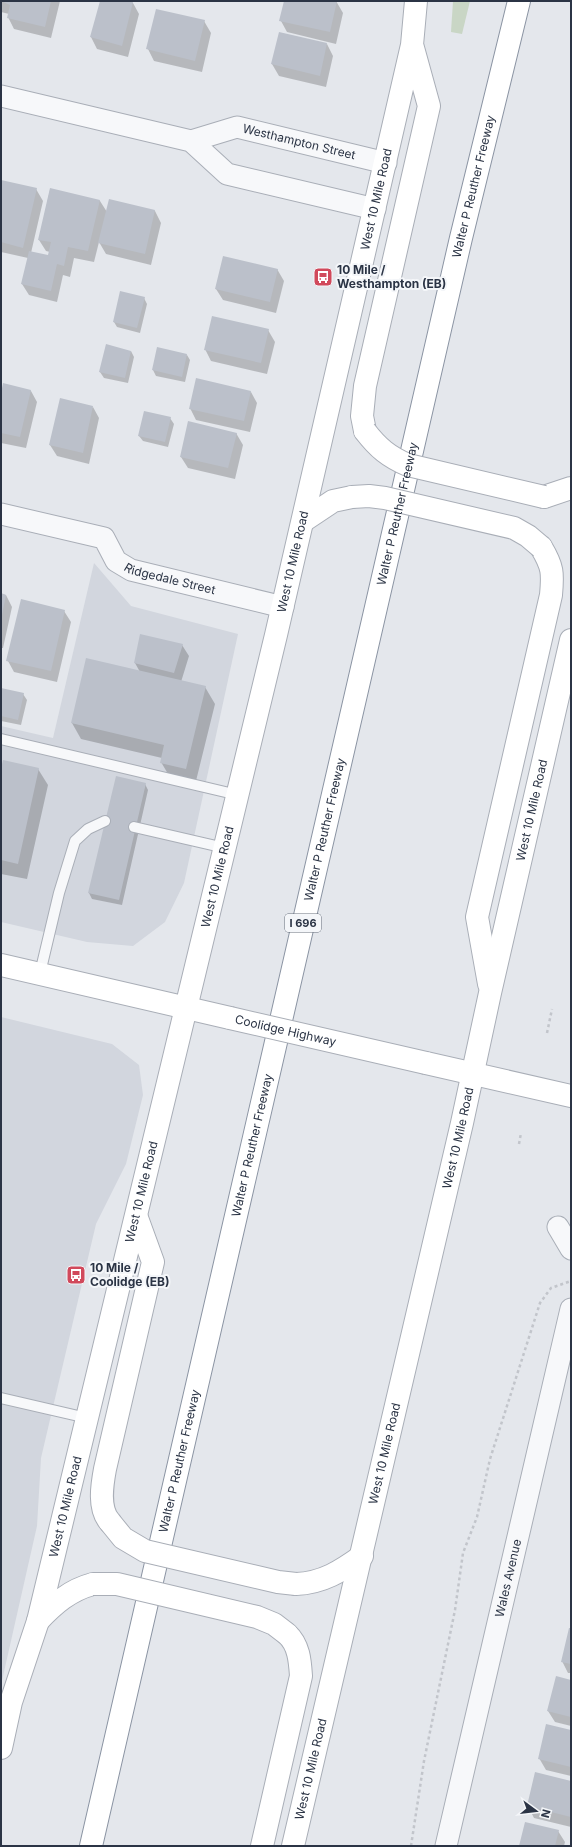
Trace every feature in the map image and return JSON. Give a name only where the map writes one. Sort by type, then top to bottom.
[{"type":"main road","name":"West 10 Mile Road","points":[[1,1748],[11,1702],[38,1621],[137,1218],[283,607],[374,209],[386,163],[412,44],[416,1]]},
{"type":"main road","name":"Walter P Reuther Freeway","points":[[90,1846],[461,238],[519,1]]},
{"type":"main road","points":[[412,44],[429,106],[365,386],[362,416],[365,431],[378,448],[392,458],[408,465],[544,497],[571,488]]},
{"type":"main road","points":[[303,521],[333,501],[352,497],[369,496],[385,498],[514,528],[528,536],[541,547],[551,562],[551,595],[477,917],[490,993]]},
{"type":"main road","name":"West 10 Mile Road","points":[[293,1846],[362,1556],[571,640]]},
{"type":"main road","name":"Coolidge Highway","points":[[1,965],[571,1096]]},
{"type":"main road","points":[[137,1218],[153,1262],[105,1469],[102,1497],[104,1509],[110,1522],[123,1538],[145,1551],[278,1582],[296,1584],[327,1579],[362,1556]]},
{"type":"main road","points":[[38,1621],[56,1602],[76,1590],[93,1584],[117,1584],[257,1617],[274,1624],[287,1634],[295,1643],[300,1662],[301,1676],[262,1846]]},
{"type":"street","name":"Westhampton Street","points":[[1,96],[191,141],[227,174],[374,209]]},
{"type":"street","name":"Westhampton Street","points":[[191,141],[238,127],[386,163]]},
{"type":"street","name":"Ridgedale Street","points":[[1,514],[104,538],[116,561],[131,570],[283,607]]},
{"type":"street","points":[[558,1226],[571,1249]]},
{"type":"street","name":"Wales Avenue","points":[[446,1846],[571,1310]]},
{"type":"lane","points":[[1,739],[238,795]]},
{"type":"lane","points":[[40,973],[59,893],[75,841],[88,829],[105,821]]},
{"type":"lane","points":[[134,827],[225,848]]},
{"type":"lane","points":[[1,1398],[87,1418]]},
{"type":"path","points":[[547,1033],[552,1009]]},
{"type":"path","points":[[519,1144],[521,1133]]},
{"type":"path","points":[[411,1846],[426,1753],[455,1610],[463,1553],[477,1517],[490,1459],[540,1303],[551,1288],[571,1282]]},
{"type":"shaded area","points":[[94,563],[131,606],[238,634],[184,883],[165,922],[133,946],[87,942],[1,922],[1,726],[53,738]]},
{"type":"shaded area","points":[[1,1017],[112,1044],[139,1065],[143,1095],[126,1164],[96,1224],[41,1458],[37,1526],[1,1685]]},
{"type":"green space","points":[[453,1],[470,1],[462,34],[451,32]]},
{"type":"building","points":[[1,1],[51,1],[45,27],[7,18],[10,5]]},
{"type":"building","points":[[100,1],[133,2],[122,46],[90,37]]},
{"type":"building","points":[[284,1],[337,1],[330,32],[279,21]]},
{"type":"building","points":[[156,9],[205,20],[195,61],[146,49]]},
{"type":"building","points":[[279,32],[327,43],[320,76],[271,64]]},
{"type":"building","points":[[1,180],[37,188],[23,248],[1,242]]},
{"type":"building","points":[[50,188],[100,200],[88,251],[68,247],[64,266],[57,264],[51,291],[21,284],[29,251],[48,255],[51,242],[38,240]]},
{"type":"building","points":[[109,199],[155,210],[145,254],[98,243]]},
{"type":"building","points":[[223,256],[278,269],[270,302],[215,289]]},
{"type":"building","points":[[120,291],[145,297],[137,328],[113,322]]},
{"type":"building","points":[[212,316],[269,329],[261,363],[204,350]]},
{"type":"building","points":[[106,344],[131,351],[125,378],[99,372]]},
{"type":"building","points":[[157,347],[187,354],[182,377],[152,370]]},
{"type":"building","points":[[196,378],[251,391],[244,421],[189,409]]},
{"type":"building","points":[[3,383],[31,390],[20,437],[1,433],[1,393]]},
{"type":"building","points":[[60,398],[93,406],[83,453],[49,445]]},
{"type":"building","points":[[144,411],[171,417],[165,442],[138,436]]},
{"type":"building","points":[[188,421],[237,433],[228,468],[180,457]]},
{"type":"building","points":[[1,593],[6,595],[2,615],[1,615]]},
{"type":"building","points":[[21,599],[65,610],[51,671],[6,661]]},
{"type":"building","points":[[140,634],[183,644],[174,673],[134,663]]},
{"type":"building","points":[[86,658],[206,686],[186,769],[160,763],[164,745],[71,723]]},
{"type":"building","points":[[1,688],[24,693],[18,720],[1,716]]},
{"type":"building","points":[[3,760],[39,768],[18,864],[1,860],[1,768]]},
{"type":"building","points":[[116,776],[146,783],[119,900],[88,893]]},
{"type":"building","points":[[569,1628],[571,1628],[571,1664],[561,1662]]},
{"type":"building","points":[[556,1676],[571,1680],[571,1717],[547,1711]]},
{"type":"building","points":[[546,1724],[571,1730],[571,1767],[538,1759]]},
{"type":"building","points":[[535,1772],[571,1781],[571,1817],[527,1806]]},
{"type":"building","points":[[525,1822],[559,1830],[555,1846],[519,1846]]},
{"type":"place","name":"10 Mile / Westhampton (EB)","points":[[323,277]]},
{"type":"place","name":"10 Mile / Coolidge (EB)","points":[[76,1275]]}]
